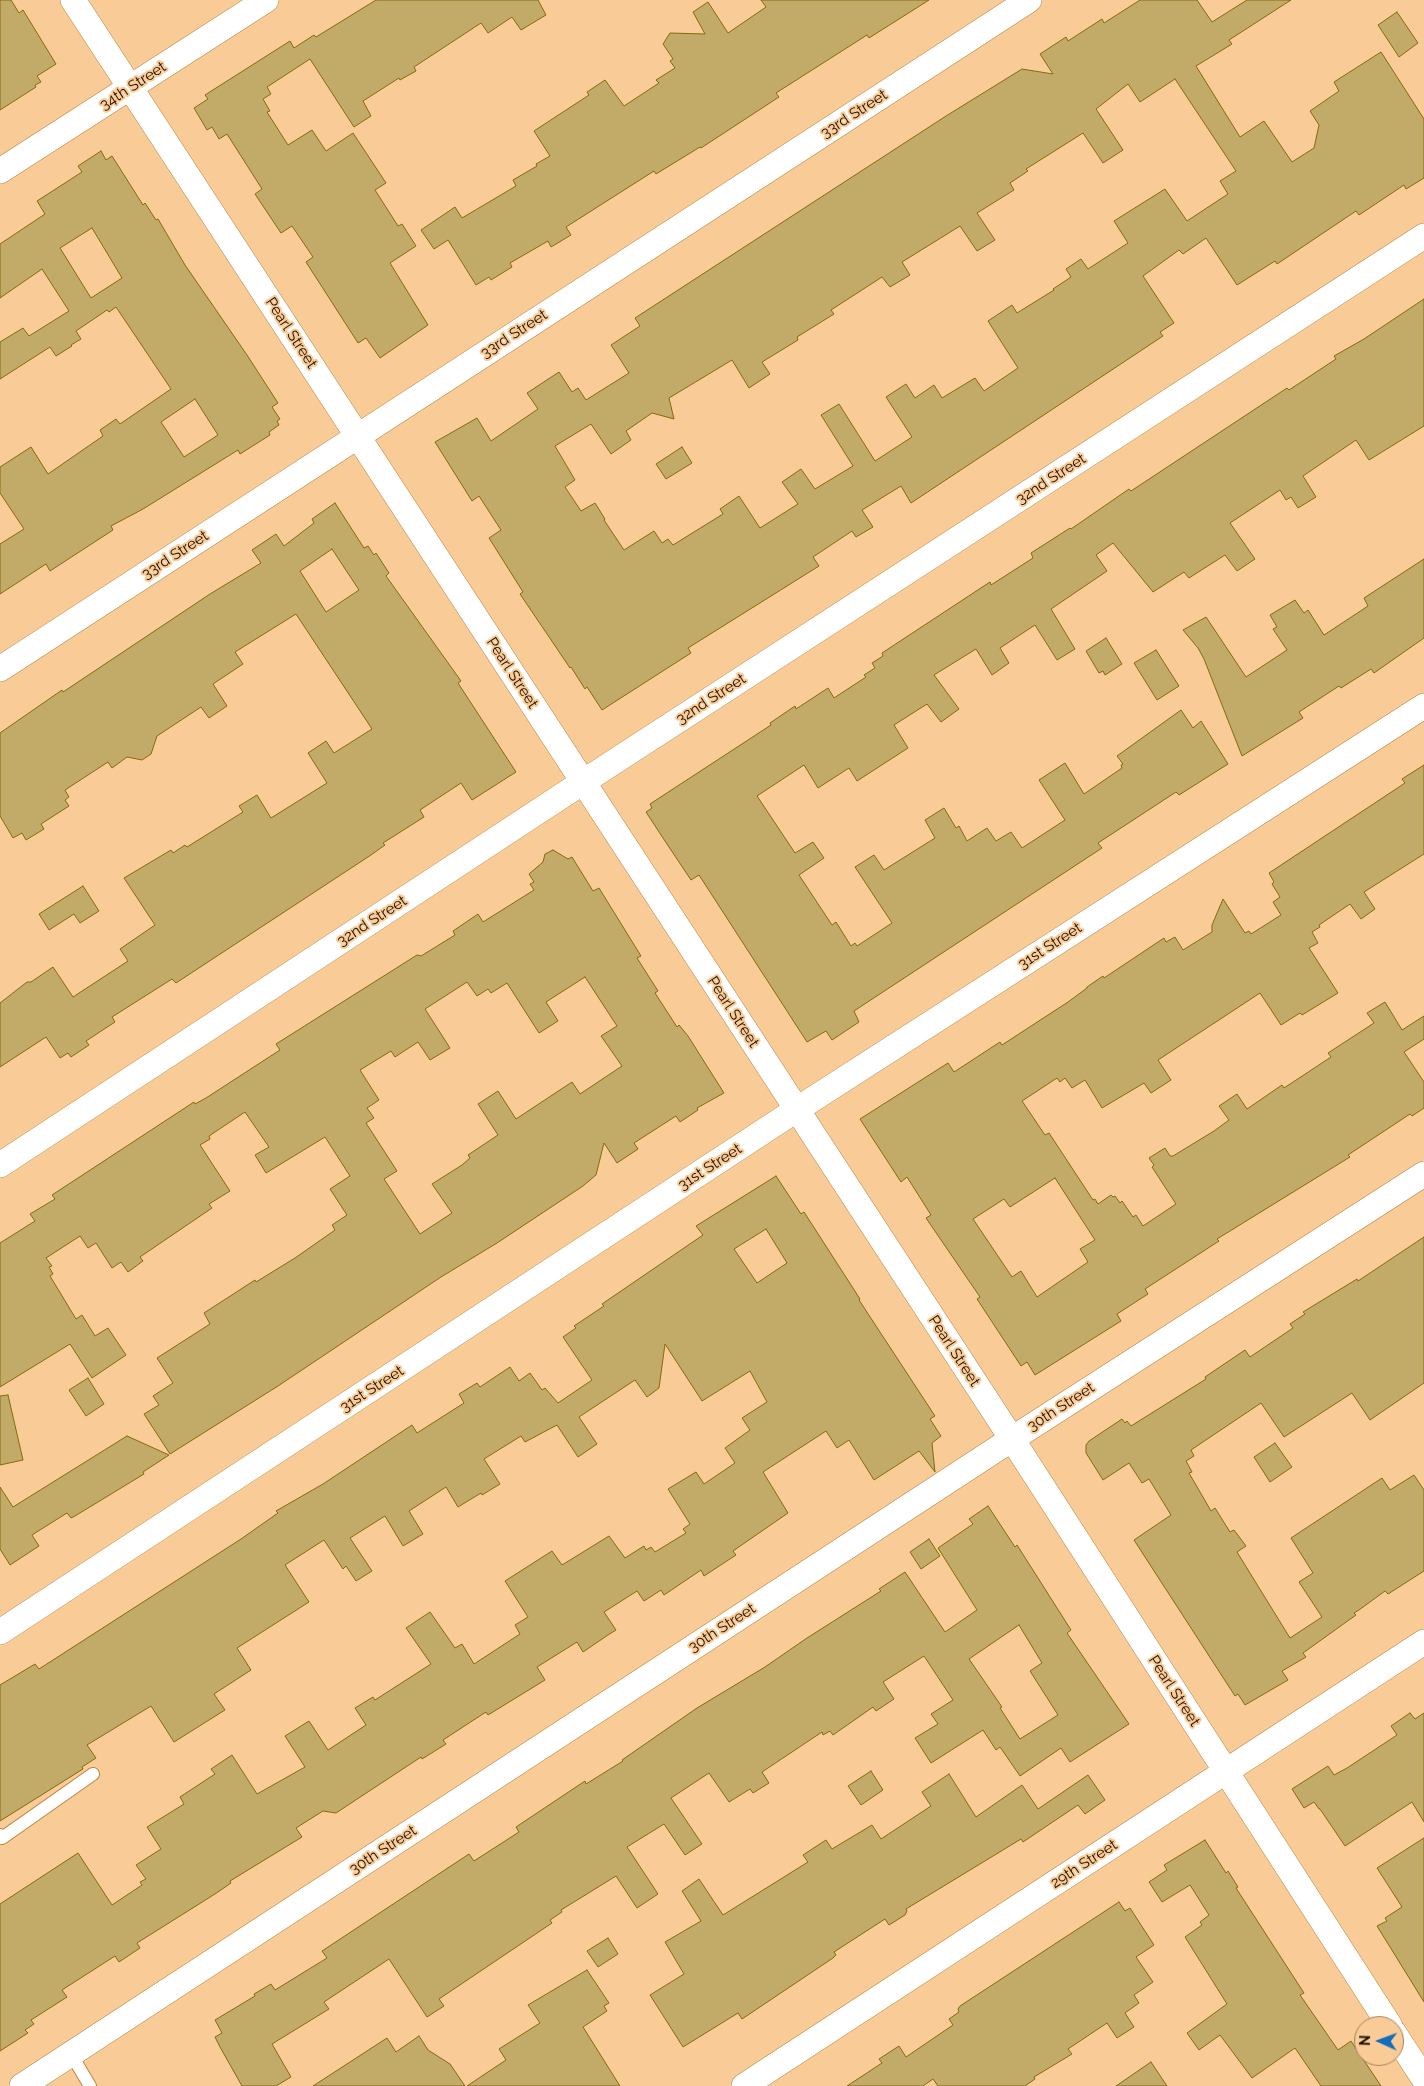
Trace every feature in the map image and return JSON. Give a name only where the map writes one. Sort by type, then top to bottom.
[{"type":"street","name":"Pearl Street","points":[[73,0],[1012,1439],[1384,2016]]},
{"type":"street","name":"34th Street","points":[[0,171],[266,0]]},
{"type":"street","name":"33rd Street","points":[[0,669],[1029,0]]},
{"type":"street","name":"32nd Street","points":[[0,1165],[583,782],[1424,236]]},
{"type":"street","name":"31st Street","points":[[0,1632],[796,1110],[1424,706]]},
{"type":"street","name":"30th Street","points":[[22,2086],[1012,1439],[1424,1174]]},
{"type":"street","name":"29th Street","points":[[744,2086],[1424,1642]]},
{"type":"street","points":[[1404,2048],[1424,2079]]},
{"type":"lane","points":[[0,1835],[2,1838],[93,1774]]},
{"type":"lane","points":[[70,2054],[90,2086]]},
{"type":"building","points":[[0,0],[11,0],[19,13],[23,10],[56,64],[37,76],[41,82],[35,85],[36,87],[0,110]]},
{"type":"building","points":[[376,0],[538,0],[546,15],[521,30],[512,17],[488,33],[481,23],[414,67],[416,71],[400,80],[399,78],[363,101],[371,116],[354,127],[310,59],[267,87],[271,94],[263,99],[270,111],[267,112],[288,145],[312,130],[326,151],[353,133],[386,183],[375,190],[398,226],[402,224],[416,246],[390,263],[428,325],[380,358],[366,338],[358,343],[306,262],[313,257],[292,226],[281,233],[255,194],[262,189],[227,134],[219,139],[212,127],[207,130],[194,108],[208,99],[205,95],[290,41],[294,48],[314,35],[316,37]]},
{"type":"building","points":[[761,0],[929,0],[869,38],[867,35],[776,93],[779,97],[701,148],[656,174],[654,171],[566,227],[571,235],[551,247],[548,241],[510,263],[512,267],[491,280],[489,277],[476,285],[448,240],[434,249],[421,230],[455,207],[462,218],[516,186],[513,180],[550,156],[534,131],[589,95],[587,92],[605,80],[624,106],[659,83],[656,80],[675,68],[670,61],[673,59],[663,44],[670,33],[705,34],[693,12],[708,2],[728,33],[766,7]]},
{"type":"building","points":[[1140,0],[1197,0],[1212,22],[1247,0],[1291,0],[1229,40],[1232,44],[1196,66],[1240,137],[1264,121],[1292,162],[1314,148],[1319,125],[1310,111],[1339,91],[1334,82],[1381,52],[1424,119],[1424,178],[1406,189],[1404,185],[1359,215],[1356,211],[1277,264],[1275,261],[1237,285],[1206,238],[1183,254],[1179,250],[1143,276],[1174,323],[1160,332],[1163,336],[911,503],[901,486],[862,510],[873,527],[856,537],[852,531],[813,557],[819,566],[688,648],[691,653],[602,710],[587,687],[585,689],[570,668],[520,594],[523,592],[489,538],[501,530],[479,496],[472,501],[435,442],[477,418],[491,441],[538,409],[527,393],[559,372],[572,392],[578,388],[586,400],[629,373],[611,345],[640,326],[635,318],[946,116],[1022,69],[1053,74],[1040,54],[1066,37],[1068,41],[1102,19],[1104,23]],"holes":[[[1175,79],[1236,171],[1220,181],[1228,194],[1187,221],[1165,189],[1114,221],[1128,243],[1088,269],[1081,259],[1066,269],[1071,277],[1054,290],[1017,313],[1012,305],[988,321],[1018,368],[984,391],[975,378],[942,398],[934,385],[915,398],[906,384],[886,397],[912,437],[875,461],[839,404],[821,415],[853,466],[815,489],[801,469],[782,482],[798,504],[760,528],[739,496],[720,509],[723,514],[673,545],[668,539],[662,543],[654,531],[624,550],[595,503],[581,511],[565,487],[575,480],[555,446],[591,424],[611,454],[631,440],[626,431],[652,413],[674,419],[669,398],[732,360],[749,388],[770,374],[762,362],[798,340],[797,337],[834,314],[831,310],[882,277],[890,287],[910,275],[902,262],[960,226],[977,251],[995,240],[977,213],[1014,190],[1010,183],[1028,171],[1026,169],[1083,133],[1103,163],[1123,150],[1096,109],[1128,84],[1140,102]]]},
{"type":"building","points":[[1397,12],[1418,43],[1399,57],[1378,25]]},
{"type":"building","points":[[101,151],[106,160],[112,156],[143,205],[145,203],[156,220],[158,219],[185,265],[278,403],[272,407],[280,419],[277,421],[279,425],[269,432],[270,435],[240,454],[238,450],[143,509],[111,526],[113,530],[50,571],[46,564],[0,594],[0,544],[24,529],[0,493],[0,467],[31,447],[48,474],[103,436],[100,430],[116,419],[120,424],[171,389],[116,307],[109,312],[107,310],[76,331],[81,339],[56,356],[50,347],[0,379],[0,342],[23,328],[29,336],[69,311],[42,269],[0,298],[0,244],[45,214],[37,201],[82,172],[78,166]],"holes":[[[92,228],[122,278],[91,298],[60,248]],[[195,399],[218,435],[184,457],[161,422]]]},
{"type":"building","points":[[1424,299],[1424,426],[1369,460],[1356,440],[1303,476],[1316,497],[1298,508],[1291,497],[1286,500],[1280,490],[1230,523],[1255,559],[1237,571],[1225,555],[1189,578],[1184,572],[1153,592],[1113,543],[1096,555],[1107,571],[1051,609],[1075,649],[1057,660],[1035,625],[1000,648],[1009,663],[992,675],[976,649],[934,675],[959,709],[941,722],[927,704],[894,725],[908,748],[857,781],[849,768],[818,788],[804,765],[757,796],[795,853],[813,842],[824,858],[799,875],[832,925],[836,922],[851,946],[855,943],[857,946],[892,923],[855,867],[874,855],[884,870],[935,838],[925,820],[944,808],[956,828],[959,826],[967,841],[987,828],[996,841],[1011,832],[1022,848],[1065,820],[1039,780],[1065,763],[1084,794],[1122,768],[1121,765],[1123,764],[1117,756],[1181,710],[1193,728],[1201,721],[1228,764],[1179,795],[1176,792],[1098,843],[1102,848],[854,1011],[859,1022],[832,1040],[826,1031],[807,1042],[699,875],[691,880],[661,835],[646,812],[652,808],[650,804],[771,725],[770,723],[795,706],[796,709],[828,688],[834,698],[866,677],[864,675],[875,668],[872,663],[883,656],[882,653],[990,582],[991,585],[1033,558],[1031,553],[1071,529],[1129,489],[1131,491],[1287,388],[1289,390],[1336,359],[1334,356],[1364,339]]},
{"type":"building","points":[[682,447],[692,463],[666,479],[656,464]]},
{"type":"building","points":[[335,503],[364,548],[368,546],[374,555],[376,553],[389,573],[386,576],[461,681],[458,683],[516,772],[472,800],[461,783],[420,810],[424,817],[383,843],[385,845],[371,855],[176,983],[172,979],[112,1017],[115,1022],[86,1041],[89,1045],[71,1057],[68,1053],[60,1058],[46,1037],[0,1067],[0,1003],[27,982],[31,982],[53,967],[73,997],[128,961],[120,949],[155,925],[124,878],[171,850],[173,853],[185,845],[187,847],[243,812],[239,806],[257,795],[271,818],[327,783],[308,753],[326,741],[334,753],[372,729],[296,614],[235,652],[243,664],[213,684],[227,706],[209,718],[201,707],[157,736],[151,754],[142,760],[127,757],[112,768],[108,762],[65,790],[69,797],[65,800],[69,806],[41,824],[44,829],[26,840],[22,833],[13,838],[0,816],[0,733],[62,690],[63,692],[210,594],[261,563],[252,550],[276,534],[284,546],[314,523],[312,519]],"holes":[[[332,549],[359,590],[326,612],[300,571]]]},
{"type":"building","points":[[1424,559],[1424,638],[1374,673],[1371,669],[1341,688],[1339,686],[1299,712],[1303,718],[1242,756],[1204,659],[1198,648],[1183,630],[1206,617],[1246,677],[1287,650],[1273,629],[1277,627],[1270,615],[1295,600],[1304,613],[1308,610],[1324,635],[1368,606],[1364,598]]},
{"type":"building","points":[[1106,638],[1122,664],[1105,675],[1103,671],[1099,673],[1086,651]]},
{"type":"building","points":[[1156,650],[1179,686],[1157,700],[1134,663]]},
{"type":"building","points":[[1424,765],[1424,854],[1364,892],[1375,909],[1361,919],[1350,904],[1312,932],[1318,943],[1309,948],[1338,993],[1302,1015],[1300,1013],[1281,1025],[1260,993],[1158,1060],[1171,1080],[1151,1093],[1144,1083],[1102,1108],[1085,1080],[1072,1088],[1065,1078],[1060,1082],[1057,1078],[1022,1101],[1045,1135],[1049,1133],[1093,1200],[1095,1199],[1098,1204],[1111,1195],[1115,1196],[1120,1203],[1122,1201],[1133,1217],[1136,1215],[1143,1226],[1176,1204],[1152,1167],[1154,1165],[1149,1158],[1165,1148],[1170,1156],[1173,1156],[1214,1131],[1229,1120],[1219,1106],[1237,1094],[1247,1109],[1282,1085],[1284,1088],[1331,1057],[1328,1053],[1374,1023],[1367,1013],[1385,1002],[1402,1030],[1424,1016],[1424,1039],[1404,1052],[1424,1082],[1424,1108],[1412,1116],[1410,1114],[1348,1155],[1350,1157],[1217,1239],[1219,1241],[1145,1289],[1148,1294],[1117,1314],[1121,1321],[1035,1375],[1027,1362],[1021,1366],[977,1299],[980,1297],[926,1218],[931,1215],[907,1177],[901,1182],[860,1119],[948,1063],[954,1072],[1000,1042],[1002,1045],[1068,1002],[1103,976],[1104,978],[1164,938],[1166,942],[1175,937],[1183,950],[1212,932],[1212,925],[1223,899],[1245,933],[1249,931],[1251,934],[1281,915],[1273,902],[1280,897],[1272,884],[1274,882],[1269,873],[1405,783],[1402,779]],"holes":[[[1055,1178],[1095,1240],[1080,1249],[1088,1262],[1037,1297],[1021,1271],[1012,1277],[973,1219],[1004,1199],[1010,1207]]]},
{"type":"building","points":[[553,850],[568,859],[572,857],[593,891],[599,888],[641,956],[637,958],[658,991],[655,993],[677,1027],[679,1025],[688,1036],[724,1093],[697,1108],[698,1110],[680,1122],[676,1116],[634,1143],[638,1149],[617,1163],[604,1143],[596,1175],[583,1186],[497,1243],[441,1277],[278,1386],[170,1454],[144,1414],[159,1405],[153,1396],[173,1383],[157,1358],[210,1324],[204,1313],[255,1280],[256,1282],[295,1258],[335,1230],[332,1225],[347,1215],[330,1189],[350,1176],[325,1137],[266,1173],[255,1155],[269,1147],[245,1112],[209,1136],[210,1139],[200,1145],[230,1191],[209,1204],[212,1208],[140,1257],[143,1261],[128,1272],[121,1262],[112,1268],[96,1243],[88,1248],[80,1236],[46,1258],[52,1266],[49,1267],[53,1274],[50,1276],[76,1319],[82,1315],[95,1336],[108,1328],[126,1355],[92,1378],[70,1344],[0,1387],[0,1243],[35,1221],[30,1214],[55,1199],[52,1195],[194,1102],[195,1104],[206,1098],[280,1050],[276,1044],[417,955],[421,956],[455,935],[453,931],[478,914],[483,922],[534,890],[530,884],[534,882],[529,874],[543,862],[545,854]],"holes":[[[585,977],[617,1026],[601,1036],[622,1066],[580,1094],[572,1082],[516,1119],[498,1091],[478,1104],[498,1135],[468,1155],[470,1158],[462,1165],[432,1184],[452,1213],[420,1234],[384,1179],[397,1171],[366,1123],[374,1118],[367,1108],[379,1100],[360,1070],[391,1051],[395,1057],[418,1042],[430,1060],[450,1048],[425,1009],[467,982],[477,996],[488,989],[491,993],[507,983],[539,1033],[558,1021],[546,1002]]]},
{"type":"building","points":[[83,886],[99,911],[80,923],[74,914],[49,930],[39,914]]},
{"type":"building","points":[[776,1176],[801,1214],[804,1212],[935,1416],[930,1419],[941,1436],[932,1443],[935,1472],[919,1451],[874,1480],[849,1440],[837,1448],[826,1431],[763,1472],[788,1513],[733,1551],[736,1555],[704,1576],[701,1570],[664,1595],[661,1590],[644,1601],[637,1591],[604,1612],[616,1630],[583,1652],[577,1642],[537,1667],[545,1680],[488,1715],[486,1712],[443,1740],[446,1744],[422,1759],[421,1757],[336,1813],[323,1811],[296,1828],[302,1837],[230,1881],[231,1883],[215,1894],[137,1943],[140,1948],[119,1962],[115,1956],[62,1990],[67,1997],[31,2020],[34,2024],[25,2030],[28,2033],[0,2051],[0,1904],[78,1853],[112,1905],[142,1885],[140,1882],[146,1879],[136,1865],[161,1849],[147,1827],[184,1804],[180,1797],[215,1774],[211,1769],[232,1755],[257,1794],[305,1767],[285,1736],[309,1721],[328,1750],[366,1725],[355,1708],[373,1697],[375,1700],[431,1664],[406,1628],[430,1612],[455,1648],[462,1644],[474,1664],[520,1634],[515,1625],[528,1617],[505,1581],[552,1551],[562,1565],[609,1536],[625,1558],[644,1546],[646,1550],[651,1547],[655,1552],[686,1533],[683,1529],[690,1524],[668,1489],[696,1472],[704,1484],[735,1463],[725,1448],[750,1430],[742,1418],[767,1402],[750,1371],[702,1401],[665,1344],[659,1388],[647,1397],[635,1380],[579,1417],[597,1444],[578,1457],[557,1425],[525,1442],[521,1436],[484,1459],[500,1484],[458,1507],[446,1487],[409,1511],[423,1534],[403,1546],[385,1516],[350,1538],[372,1571],[356,1581],[346,1566],[343,1569],[324,1540],[285,1565],[309,1602],[237,1648],[251,1670],[214,1694],[225,1710],[174,1742],[151,1706],[87,1745],[96,1758],[82,1767],[83,1769],[0,1821],[0,1685],[35,1664],[39,1669],[241,1539],[278,1513],[276,1511],[323,1484],[412,1425],[417,1433],[464,1403],[459,1394],[477,1383],[480,1387],[510,1367],[519,1381],[530,1373],[542,1390],[545,1388],[558,1403],[592,1380],[563,1337],[576,1328],[574,1326],[604,1306],[602,1304],[703,1235],[696,1226]],"holes":[[[766,1229],[787,1263],[757,1283],[734,1249]]]},
{"type":"building","points":[[1424,1237],[1424,1383],[1370,1420],[1352,1393],[1284,1437],[1261,1403],[1191,1450],[1194,1456],[1186,1461],[1192,1472],[1189,1473],[1211,1511],[1215,1508],[1230,1532],[1234,1530],[1246,1546],[1237,1552],[1290,1638],[1322,1617],[1299,1582],[1313,1573],[1291,1538],[1382,1478],[1390,1490],[1414,1475],[1424,1490],[1424,1571],[1388,1594],[1385,1591],[1354,1613],[1356,1615],[1303,1653],[1306,1657],[1282,1671],[1288,1680],[1245,1705],[1238,1694],[1235,1696],[1134,1540],[1171,1515],[1149,1479],[1142,1483],[1129,1463],[1103,1480],[1086,1453],[1086,1445],[1122,1419],[1131,1426],[1206,1379],[1205,1377],[1245,1350],[1250,1357],[1293,1328],[1290,1324],[1305,1314],[1303,1312],[1357,1279],[1358,1281]]},
{"type":"building","points":[[88,1378],[104,1404],[86,1416],[69,1390]]},
{"type":"building","points":[[8,1395],[23,1460],[0,1465],[0,1396]]},
{"type":"building","points":[[127,1436],[169,1455],[143,1472],[144,1474],[75,1516],[71,1518],[67,1513],[32,1535],[39,1546],[10,1565],[0,1549],[0,1487],[13,1507]]},
{"type":"building","points":[[1275,1443],[1292,1467],[1270,1482],[1254,1457]]},
{"type":"building","points":[[988,1506],[1015,1547],[1017,1545],[1071,1630],[1067,1633],[1129,1724],[1070,1762],[1061,1748],[1020,1776],[1000,1747],[996,1750],[983,1730],[931,1763],[915,1738],[938,1724],[931,1714],[953,1700],[924,1656],[883,1682],[894,1699],[876,1711],[873,1707],[833,1735],[830,1731],[823,1735],[822,1732],[762,1772],[769,1783],[753,1793],[750,1789],[729,1802],[709,1773],[671,1798],[702,1844],[685,1855],[664,1824],[627,1847],[658,1894],[637,1908],[616,1876],[561,1910],[562,1912],[550,1920],[552,1923],[439,1999],[444,2006],[427,2017],[389,1959],[324,2002],[329,2009],[272,2044],[291,2077],[276,2086],[242,2086],[215,2037],[222,2033],[215,2020],[271,1984],[275,1990],[327,1958],[322,1951],[469,1854],[474,1861],[519,1832],[516,1827],[585,1781],[586,1784],[623,1761],[697,1708],[765,1667],[881,1591],[879,1589],[905,1572],[945,1632],[977,1610],[938,1548],[973,1524],[969,1519]],"holes":[[[1019,1625],[1042,1663],[1030,1671],[1058,1715],[1020,1739],[1000,1708],[1002,1707],[969,1659]]]},
{"type":"building","points":[[929,1539],[940,1556],[921,1569],[910,1552]]},
{"type":"building","points":[[1410,1713],[1415,1719],[1424,1713],[1424,1822],[1412,1802],[1345,1846],[1314,1802],[1304,1808],[1292,1789],[1328,1766],[1334,1775],[1347,1768],[1397,1735],[1391,1726]]},
{"type":"building","points":[[871,1771],[883,1790],[861,1805],[848,1786]]},
{"type":"building","points":[[949,1774],[976,1817],[1022,1785],[1038,1809],[1088,1775],[1105,1800],[1085,1814],[1078,1805],[1023,1842],[1021,1839],[906,1909],[905,1915],[889,1925],[885,1919],[834,1952],[836,1955],[833,1958],[742,2019],[738,2013],[683,2047],[650,1995],[684,1974],[665,1942],[701,1921],[682,1891],[699,1879],[723,1915],[808,1862],[803,1855],[826,1840],[832,1849],[872,1825],[881,1839],[931,1806],[922,1792]]},
{"type":"building","points":[[1424,1838],[1424,2002],[1377,1926],[1387,1921],[1385,1918],[1402,1907],[1377,1868]]},
{"type":"building","points":[[1205,1840],[1226,1873],[1228,1871],[1238,1887],[1236,1888],[1304,1993],[1300,1995],[1338,2050],[1351,2041],[1354,2046],[1354,2066],[1368,2066],[1381,2086],[1321,2086],[1295,2048],[1252,2078],[1220,2035],[1199,2050],[1187,2033],[1227,2004],[1185,1937],[1202,1925],[1200,1922],[1209,1915],[1190,1885],[1162,1902],[1149,1882],[1167,1870],[1164,1865]]},
{"type":"building","points":[[1119,1902],[1125,1911],[1130,1908],[1154,1945],[1136,1957],[1153,1982],[1134,1995],[1139,2003],[1125,2013],[1134,2027],[1117,2038],[1107,2023],[1068,2049],[1072,2054],[1034,2077],[1035,2079],[1025,2086],[938,2086],[933,2079],[923,2086],[847,2086],[882,2063],[879,2059],[899,2046],[906,2057],[953,2025],[949,2019],[959,2012],[960,2006]]},
{"type":"building","points":[[608,1938],[618,1954],[598,1967],[587,1951]]},
{"type":"building","points":[[587,1970],[609,2003],[604,2006],[607,2011],[583,2027],[620,2086],[467,2086],[506,2060],[499,2049],[540,2023],[528,2005]]},
{"type":"building","points":[[419,2036],[428,2050],[450,2064],[465,2086],[313,2086],[387,2038],[396,2052]]},
{"type":"building","points":[[1151,2062],[1167,2086],[1116,2086]]}]
